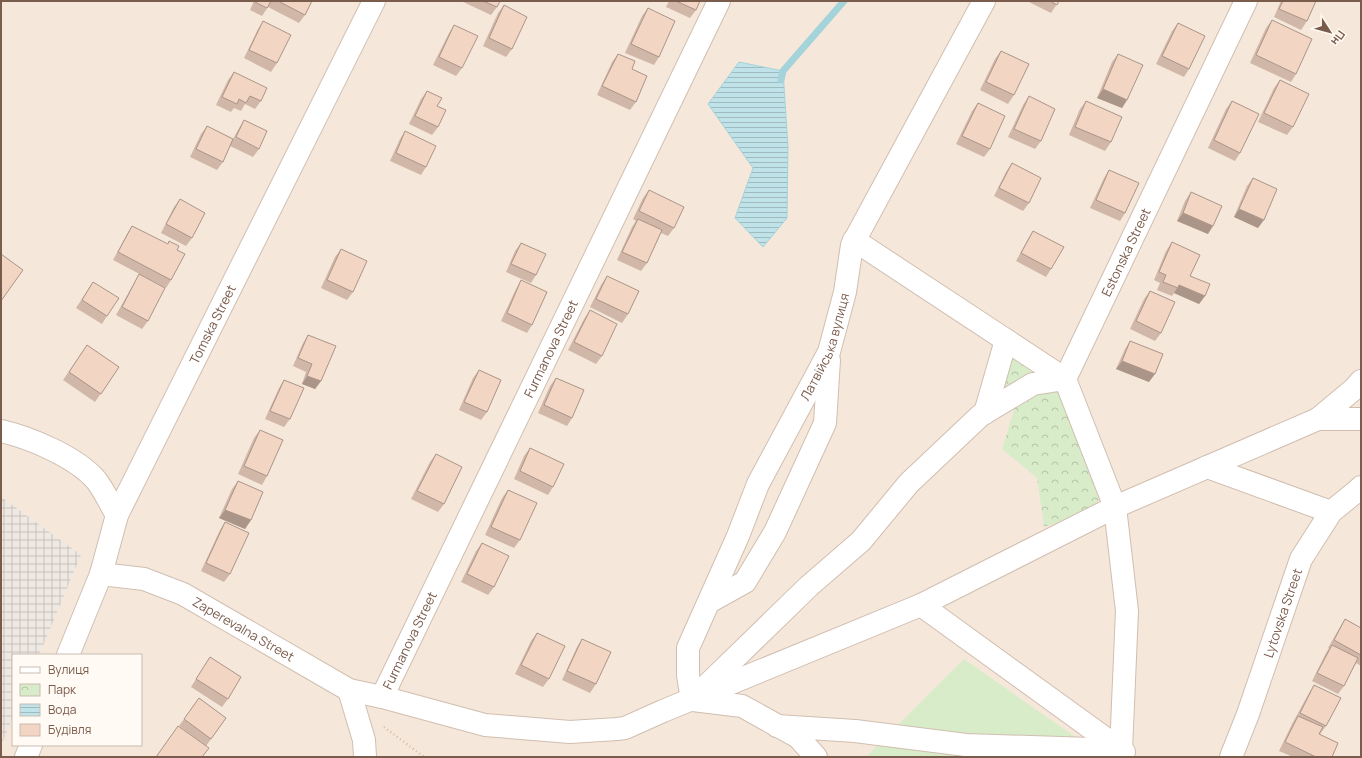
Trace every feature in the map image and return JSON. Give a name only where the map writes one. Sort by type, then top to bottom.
[{"type":"street","name":"Tomska Street","points":[[68,654],[101,574],[117,515],[374,1]]},
{"type":"street","name":"Furmanova Street","points":[[382,697],[720,1]]},
{"type":"street","name":"Латвiйська вулиця","points":[[692,700],[688,675],[688,648],[738,536],[758,484],[829,352],[845,292],[854,240],[984,1]]},
{"type":"street","name":"Estonska Street","points":[[1065,379],[1246,1]]},
{"type":"street","points":[[854,240],[1065,379],[1115,507],[1127,611],[1125,755]]},
{"type":"street","points":[[985,413],[1006,340]]},
{"type":"street","points":[[709,602],[745,582],[775,532],[825,423],[829,352]]},
{"type":"street","points":[[692,700],[809,586],[861,541],[910,483],[981,415],[1033,384],[1065,379]]},
{"type":"street","points":[[1318,419],[1354,389],[1361,381]]},
{"type":"street","points":[[1318,419],[1361,419]]},
{"type":"street","name":"Zaperevalna Street","points":[[101,574],[144,579],[183,594],[349,690],[382,697],[485,725],[570,732],[625,728],[921,605],[1115,507],[1318,419]]},
{"type":"street","points":[[1,431],[16,434],[73,460],[96,480],[117,515]]},
{"type":"street","points":[[1208,467],[1331,512]]},
{"type":"street","name":"Lytovska Street","points":[[1231,757],[1248,714],[1301,559],[1331,512],[1361,487]]},
{"type":"street","points":[[921,605],[1125,755]]},
{"type":"street","points":[[349,690],[364,740],[365,757]]},
{"type":"street","points":[[692,700],[742,706],[798,737],[816,757]]},
{"type":"street","points":[[778,726],[856,731],[966,744],[1125,755]]},
{"type":"street","points":[[26,757],[31,746]]},
{"type":"path","points":[[357,719],[382,725],[424,757]]},
{"type":"shaded area","points":[[1,1],[1361,1],[1361,757],[1,757]]},
{"type":"shaded area","points":[[1,497],[81,555],[39,654],[12,654],[12,719],[1,746]]},
{"type":"green space","points":[[1009,355],[1033,368],[1027,379],[1001,392]]},
{"type":"green space","points":[[1056,388],[1081,429],[1104,494],[1085,515],[1044,527],[1037,478],[1002,449],[1017,401]]},
{"type":"green space","points":[[964,659],[1104,757],[866,757]]},
{"type":"water","points":[[739,62],[783,71],[788,147],[787,218],[763,247],[735,218],[753,168],[708,104]]},
{"type":"building","points":[[271,1],[267,8],[255,2]]},
{"type":"building","points":[[278,1],[312,1],[305,15]]},
{"type":"building","points":[[483,1],[500,1],[497,7]]},
{"type":"building","points":[[676,1],[700,1],[696,10]]},
{"type":"building","points":[[1050,1],[1059,1],[1057,5]]},
{"type":"building","points":[[1283,1],[1316,1],[1307,21],[1279,9]]},
{"type":"building","points":[[504,5],[527,17],[512,49],[489,38]]},
{"type":"building","points":[[648,8],[675,21],[659,57],[631,44]]},
{"type":"building","points":[[1272,20],[1312,39],[1296,74],[1256,55]]},
{"type":"building","points":[[263,21],[291,35],[277,63],[249,50]]},
{"type":"building","points":[[1178,23],[1205,36],[1189,69],[1162,56]]},
{"type":"building","points":[[454,25],[478,36],[462,68],[439,57]]},
{"type":"building","points":[[1001,51],[1029,64],[1014,95],[986,82]]},
{"type":"building","points":[[618,54],[635,61],[632,69],[647,76],[636,102],[602,86]]},
{"type":"building","points":[[1118,54],[1143,65],[1127,100],[1103,89]]},
{"type":"building","points":[[234,72],[267,88],[261,101],[250,96],[246,103],[239,99],[237,104],[222,97]]},
{"type":"building","points":[[1280,80],[1309,94],[1293,127],[1264,113]]},
{"type":"building","points":[[427,91],[442,98],[437,106],[446,110],[438,127],[415,116]]},
{"type":"building","points":[[1029,96],[1055,109],[1041,141],[1014,129]]},
{"type":"building","points":[[1086,101],[1122,117],[1111,142],[1075,127]]},
{"type":"building","points":[[1232,101],[1259,114],[1240,153],[1214,140]]},
{"type":"building","points":[[978,103],[1005,116],[990,149],[962,136]]},
{"type":"building","points":[[244,120],[267,131],[259,149],[236,137]]},
{"type":"building","points":[[207,126],[233,139],[223,162],[196,149]]},
{"type":"building","points":[[405,131],[436,146],[426,167],[396,153]]},
{"type":"building","points":[[1012,163],[1041,178],[1029,203],[999,188]]},
{"type":"building","points":[[1109,170],[1139,183],[1125,213],[1096,200]]},
{"type":"building","points":[[1253,178],[1277,189],[1264,220],[1239,209]]},
{"type":"building","points":[[649,190],[684,207],[674,228],[639,211]]},
{"type":"building","points":[[1191,192],[1222,206],[1213,226],[1183,213]]},
{"type":"building","points":[[180,199],[205,213],[192,238],[166,224]]},
{"type":"building","points":[[638,219],[662,230],[647,263],[622,252]]},
{"type":"building","points":[[132,226],[168,244],[169,241],[179,246],[177,250],[185,254],[171,280],[118,252]]},
{"type":"building","points":[[1033,231],[1064,247],[1051,269],[1021,253]]},
{"type":"building","points":[[1172,242],[1200,255],[1190,276],[1210,284],[1205,296],[1179,285],[1178,288],[1163,282],[1166,275],[1159,272]]},
{"type":"building","points":[[521,243],[546,254],[536,275],[511,264]]},
{"type":"building","points":[[341,249],[367,261],[353,292],[327,280]]},
{"type":"building","points":[[1,254],[23,270],[1,301]]},
{"type":"building","points":[[139,274],[165,288],[148,321],[122,307]]},
{"type":"building","points":[[607,276],[639,291],[628,314],[596,299]]},
{"type":"building","points":[[521,280],[547,292],[532,325],[507,313]]},
{"type":"building","points":[[93,282],[119,298],[107,316],[82,300]]},
{"type":"building","points":[[1150,291],[1175,302],[1161,333],[1136,321]]},
{"type":"building","points":[[590,310],[617,324],[602,356],[574,342]]},
{"type":"building","points":[[308,335],[336,346],[321,381],[307,376],[312,364],[298,358]]},
{"type":"building","points":[[1130,341],[1163,354],[1155,374],[1122,361]]},
{"type":"building","points":[[87,345],[119,367],[101,394],[69,372]]},
{"type":"building","points":[[479,370],[501,380],[487,412],[464,402]]},
{"type":"building","points":[[556,378],[584,390],[572,418],[544,405]]},
{"type":"building","points":[[284,380],[304,388],[290,419],[270,411]]},
{"type":"building","points":[[260,430],[283,440],[267,476],[244,466]]},
{"type":"building","points":[[530,448],[564,464],[553,487],[520,471]]},
{"type":"building","points":[[436,454],[462,467],[444,504],[417,491]]},
{"type":"building","points":[[238,481],[263,492],[251,520],[225,510]]},
{"type":"building","points":[[508,490],[537,503],[520,540],[491,527]]},
{"type":"building","points":[[225,522],[249,533],[230,574],[206,563]]},
{"type":"building","points":[[482,543],[509,556],[494,587],[467,574]]},
{"type":"building","points":[[1345,619],[1361,628],[1361,655],[1334,640]]},
{"type":"building","points":[[537,633],[565,646],[549,679],[521,665]]},
{"type":"building","points":[[582,639],[611,652],[596,684],[567,671]]},
{"type":"building","points":[[1332,645],[1358,658],[1344,686],[1317,673]]},
{"type":"building","points":[[210,657],[241,677],[228,699],[196,679]]},
{"type":"building","points":[[1314,685],[1341,698],[1326,726],[1300,713]]},
{"type":"building","points":[[199,698],[226,718],[211,739],[184,719]]},
{"type":"building","points":[[1298,716],[1323,727],[1319,734],[1338,743],[1332,757],[1316,757],[1285,742]]},
{"type":"building","points":[[178,726],[209,748],[202,757],[156,757]]},
{"type":"waterway","points":[[781,80],[783,71],[844,1]]}]
